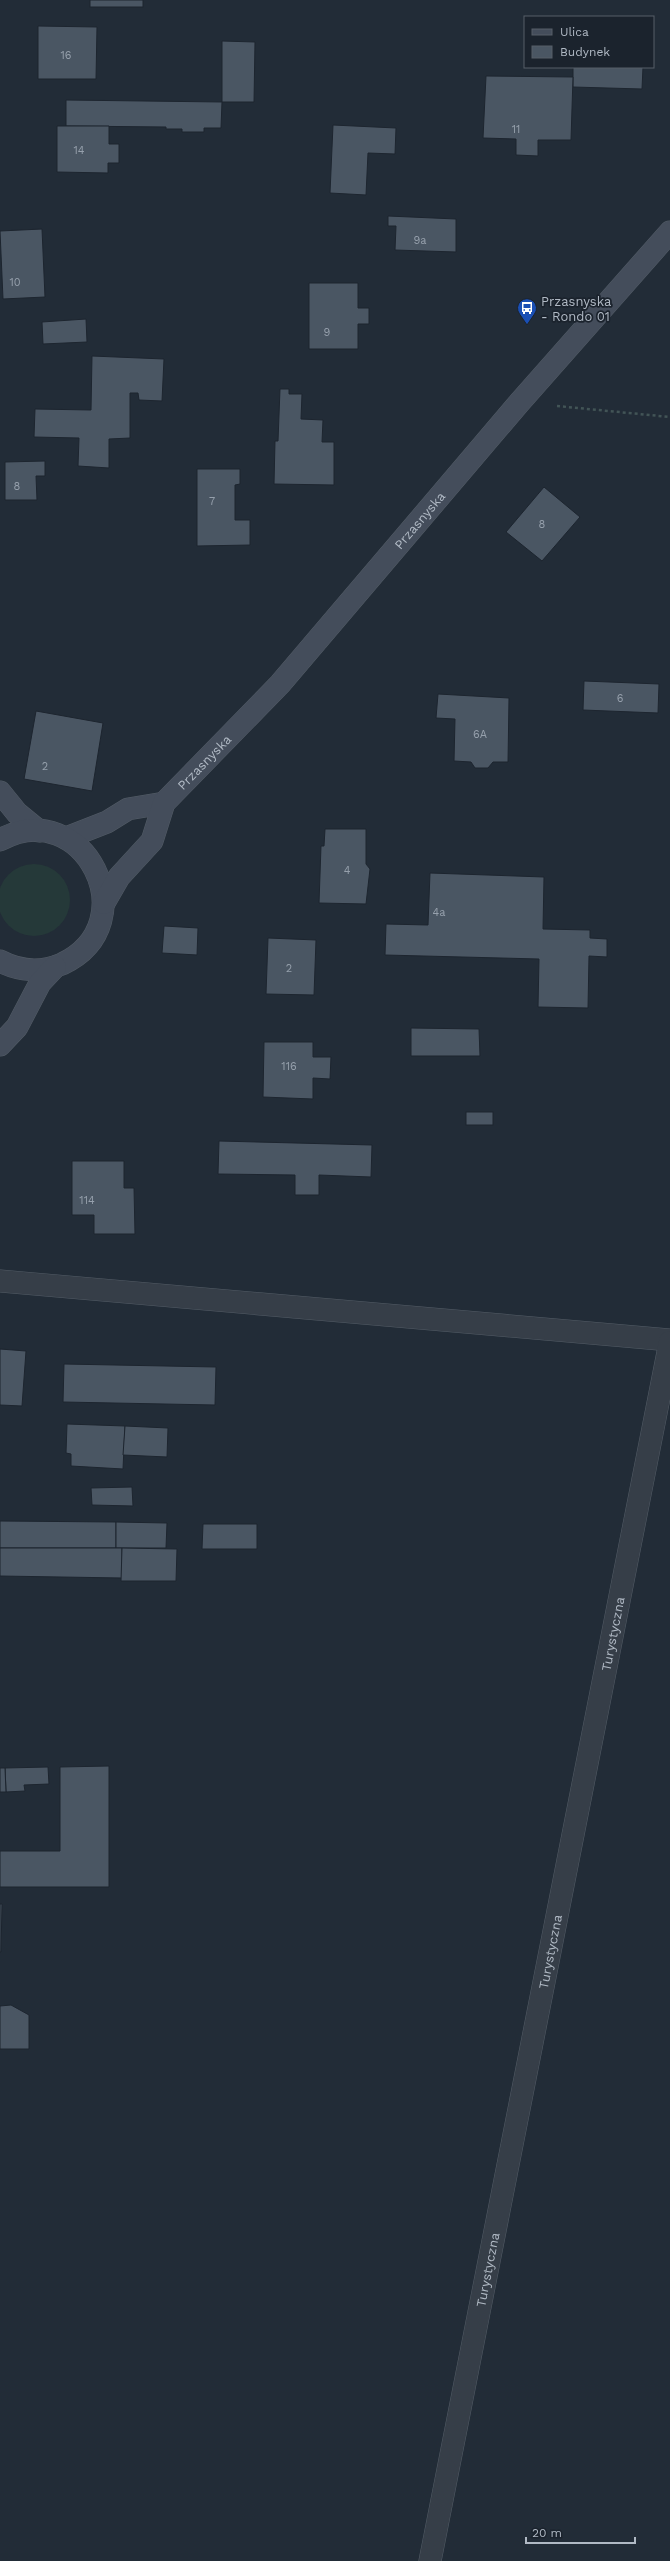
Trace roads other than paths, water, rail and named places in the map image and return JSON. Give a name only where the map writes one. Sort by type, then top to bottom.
[{"type":"main road","name":"Przasnyska","points":[[104,902],[119,877],[152,841],[164,803],[280,684],[519,403],[670,232]]},
{"type":"main road","points":[[0,792],[17,813],[39,830]]},
{"type":"main road","points":[[66,838],[107,822],[128,809],[164,803]]},
{"type":"main road","points":[[0,840],[22,831],[39,830],[66,838],[82,849],[94,865],[102,883],[104,902],[101,920],[95,935],[71,959],[55,967],[40,983],[16,1026],[0,1045]]},
{"type":"main road","points":[[0,961],[25,970],[55,967]]},
{"type":"street","points":[[0,1281],[670,1341]]},
{"type":"street","name":"Turystyczna","points":[[430,2561],[670,1341]]},
{"type":"place","name":"Przasnyska - Rondo 01","points":[[527,325]]}]
